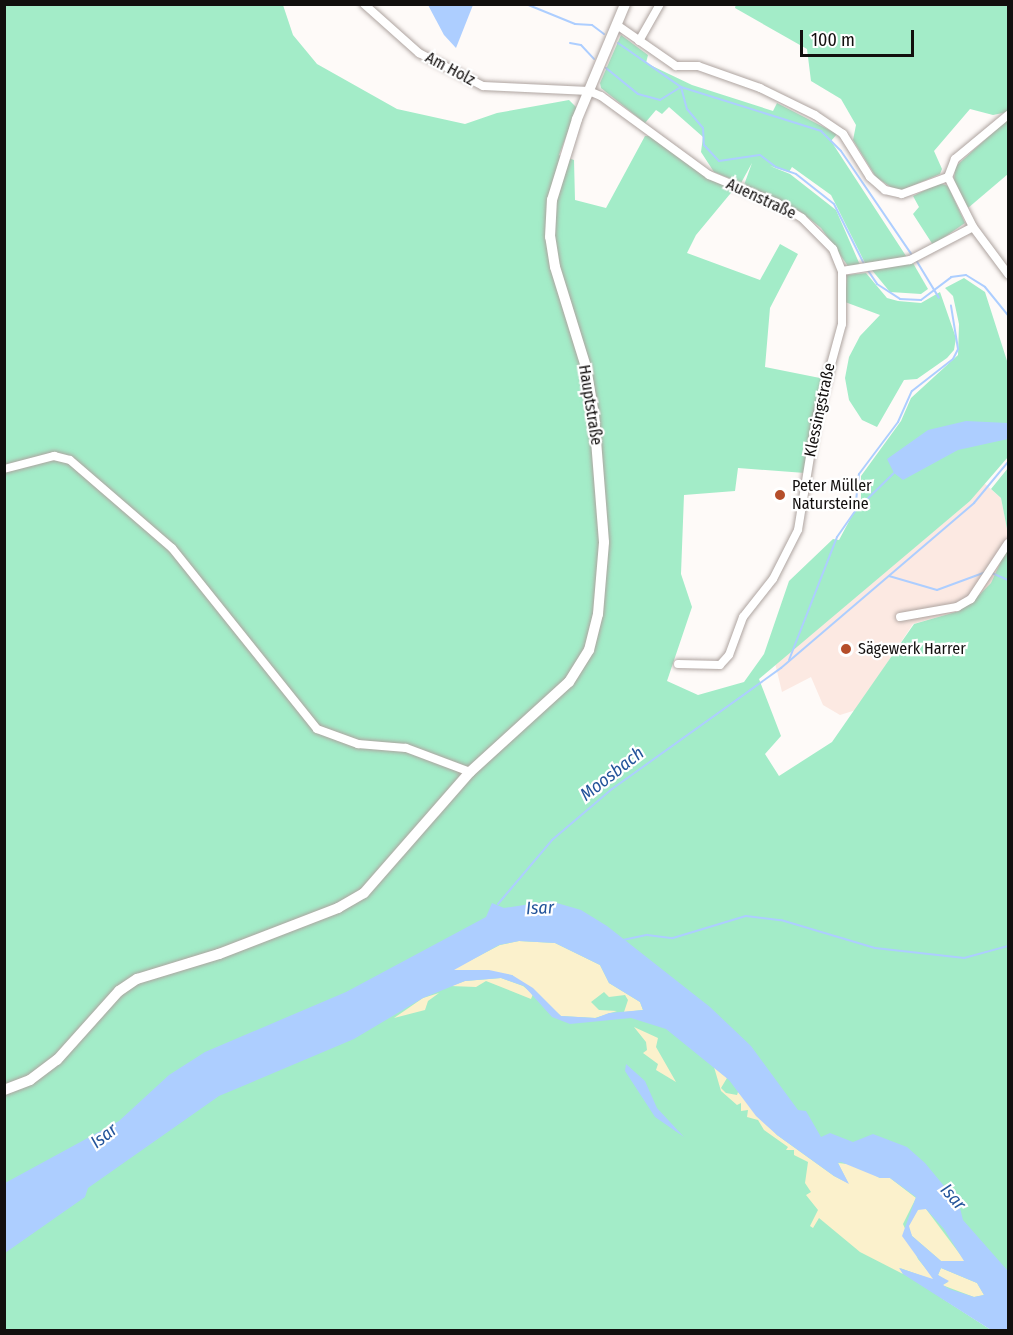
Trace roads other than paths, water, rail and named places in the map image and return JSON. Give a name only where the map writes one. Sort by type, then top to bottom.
[{"type":"main road","name":"Hauptstraße","points":[[4,1090],[30,1080],[57,1060],[119,991],[137,979],[219,954],[338,908],[364,892],[470,772],[569,682],[589,650],[598,614],[604,542],[594,415],[586,367],[555,267],[550,237],[552,200],[558,172],[625,4]]},
{"type":"street","name":"Am Holz","points":[[364,4],[419,52],[483,86],[589,91]]},
{"type":"street","points":[[639,41],[660,4]]},
{"type":"street","points":[[617,26],[676,66],[698,66],[760,88],[815,115],[843,134],[870,177],[885,190],[902,194],[948,177]]},
{"type":"street","name":"Auenstraße","points":[[589,91],[615,104],[709,175],[777,203],[802,218],[833,249],[842,271]]},
{"type":"street","points":[[1008,115],[955,159],[948,177],[973,227],[1008,274]]},
{"type":"street","points":[[842,271],[914,258],[973,227]]},
{"type":"street","name":"Klessingstraße","points":[[678,664],[720,665],[729,655],[743,618],[773,579],[798,530],[816,420],[842,324],[842,271]]},
{"type":"street","points":[[4,469],[54,456],[70,460],[172,548],[215,606],[257,649],[296,707],[317,729],[358,744],[406,748],[470,772]]},
{"type":"street","points":[[900,617],[957,607],[980,590],[1008,543]]},
{"type":"water","points":[[428,5],[473,5],[456,48],[444,35]]},
{"type":"water","points":[[966,421],[1008,423],[1008,439],[958,450],[903,480],[894,473],[887,459],[928,430]]},
{"type":"water","name":"Isar","points":[[550,901],[581,910],[607,926],[710,1007],[751,1046],[798,1110],[806,1111],[821,1137],[830,1133],[853,1142],[873,1134],[907,1147],[925,1163],[959,1204],[963,1220],[1008,1271],[1008,1330],[991,1330],[903,1274],[899,1268],[933,1279],[902,1236],[916,1197],[890,1178],[880,1178],[841,1162],[838,1163],[849,1184],[834,1176],[777,1135],[756,1116],[729,1080],[666,1029],[631,1018],[570,1024],[552,1017],[524,986],[501,978],[465,981],[423,998],[354,1039],[219,1096],[88,1188],[85,1197],[5,1253],[5,1183],[119,1121],[169,1075],[205,1052],[346,992],[486,917],[492,903],[504,908]],"holes":[[[519,941],[555,943],[600,965],[609,983],[640,1002],[643,1010],[609,1013],[596,1018],[561,1016],[533,988],[512,975],[489,970],[454,970],[499,945]],[[926,1209],[944,1229],[964,1261],[941,1261],[912,1236],[909,1226],[918,1210]],[[941,1268],[977,1283],[984,1295],[974,1297],[949,1289],[943,1285],[949,1281],[938,1275]]]},
{"type":"water","points":[[626,1064],[645,1081],[657,1108],[684,1137],[655,1117],[625,1071]]},
{"type":"waterway","name":"Moosbach","points":[[526,4],[575,24],[592,25],[604,34]]},
{"type":"waterway","points":[[570,43],[581,45],[594,59]]},
{"type":"waterway","name":"Moosbach","points":[[618,43],[681,87],[687,109],[703,128],[704,145],[719,161],[760,155],[776,167],[796,174],[834,204],[864,264]]},
{"type":"waterway","points":[[606,68],[638,94],[660,100],[681,87],[821,131],[841,151],[912,255]]},
{"type":"waterway","points":[[916,260],[939,298]]},
{"type":"waterway","name":"Moosbach","points":[[867,269],[877,284],[900,299],[921,300],[951,277],[966,275],[985,287],[1008,315]]},
{"type":"waterway","name":"Moosbach","points":[[789,660],[837,537],[855,511],[859,474],[898,422],[912,391],[953,359],[958,349],[951,306]]},
{"type":"waterway","name":"Moosbach","points":[[498,904],[552,840],[612,789],[781,668],[974,503],[1008,462]]},
{"type":"waterway","points":[[855,511],[894,473]]},
{"type":"waterway","points":[[889,576],[937,590],[986,572]]},
{"type":"waterway","points":[[992,573],[1008,580]]},
{"type":"waterway","points":[[623,940],[647,935],[673,938],[746,916],[781,920],[875,948],[964,958],[1008,946]]},
{"type":"place","name":"Peter Müller Natursteine","points":[[780,495]]},
{"type":"place","name":"Sägewerk Harrer","points":[[846,649]]}]
